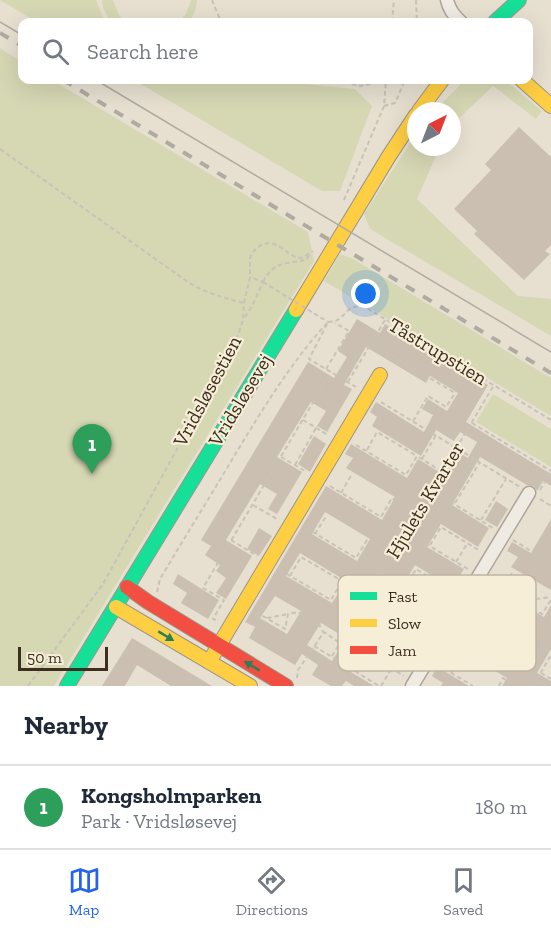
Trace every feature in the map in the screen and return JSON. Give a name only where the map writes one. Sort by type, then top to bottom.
[{"type":"street","points":[[447,0],[449,8],[456,18]]},
{"type":"street","points":[[499,18],[519,0]]},
{"type":"street","points":[[426,102],[439,84]]},
{"type":"street","points":[[528,84],[549,99]]},
{"type":"street","name":"Vridsløsevej","points":[[67,686],[407,129]]},
{"type":"street","points":[[209,662],[380,375]]},
{"type":"street","points":[[479,575],[529,493]]},
{"type":"street","points":[[127,587],[219,646],[291,684]]},
{"type":"street","points":[[116,606],[250,686]]},
{"type":"street","points":[[413,684],[421,671]]},
{"type":"path","points":[[212,0],[219,18]]},
{"type":"path","points":[[392,18],[394,0]]},
{"type":"path","points":[[416,0],[417,18]]},
{"type":"path","points":[[352,84],[363,87],[370,84]]},
{"type":"path","points":[[341,207],[384,106],[386,84]]},
{"type":"path","points":[[384,106],[395,103],[403,84]]},
{"type":"path","points":[[0,149],[188,282],[211,294],[244,303]]},
{"type":"path","name":"Vridsløsestien","points":[[28,686],[103,584],[216,378],[238,335],[243,319],[252,253],[263,244],[271,243],[296,257],[302,258],[309,254]]},
{"type":"path","points":[[243,319],[269,271],[277,266],[306,260],[315,250]]},
{"type":"path","points":[[250,277],[263,282],[328,322],[334,322],[349,331],[326,369]]},
{"type":"path","name":"Tåstrupstien","points":[[334,322],[341,319],[352,307],[365,307],[551,420]]},
{"type":"path","points":[[348,382],[385,320]]},
{"type":"path","points":[[328,322],[309,359],[529,493]]},
{"type":"path","name":"Vridsløsevej","points":[[161,599],[157,592],[160,579],[269,401],[294,363],[328,322]]},
{"type":"path","points":[[372,344],[455,393]]},
{"type":"path","points":[[413,421],[428,396],[446,407],[468,370]]},
{"type":"path","points":[[229,628],[213,619],[224,600],[203,588],[331,372]]},
{"type":"path","name":"Hjulets Kvarter","points":[[381,574],[494,385]]},
{"type":"path","points":[[303,420],[328,435]]},
{"type":"path","points":[[472,423],[551,471],[536,497],[551,506]]},
{"type":"path","points":[[295,465],[316,428]]},
{"type":"path","points":[[366,451],[377,432],[442,472]]},
{"type":"path","points":[[422,459],[436,435]]},
{"type":"path","points":[[343,437],[406,474],[417,456]]},
{"type":"path","points":[[281,457],[381,517],[392,498],[417,513]]},
{"type":"path","points":[[454,504],[480,462]]},
{"type":"path","points":[[341,493],[352,474]]},
{"type":"path","points":[[481,520],[506,478]]},
{"type":"path","points":[[432,490],[550,561]]},
{"type":"path","points":[[252,504],[315,534],[356,558],[367,540],[392,555]]},
{"type":"path","points":[[315,534],[327,514]]},
{"type":"path","points":[[430,546],[441,527],[490,557]]},
{"type":"path","points":[[231,540],[331,600],[338,588]]},
{"type":"path","points":[[456,562],[467,544]]},
{"type":"path","points":[[290,576],[301,557],[338,579]]},
{"type":"path","points":[[413,575],[416,569],[426,575]]},
{"type":"path","points":[[511,575],[513,571]]},
{"type":"path","points":[[536,599],[551,597]]},
{"type":"path","points":[[243,605],[285,629],[288,614]]},
{"type":"path","points":[[266,619],[298,612],[319,624],[324,632],[338,642]]},
{"type":"path","points":[[291,684],[324,632]]},
{"type":"path","points":[[532,686],[551,653],[536,643]]},
{"type":"path","points":[[314,646],[338,661]]},
{"type":"path","name":"Hjulets Kvarter","points":[[331,657],[338,646]]},
{"type":"path","points":[[355,671],[380,686],[391,671]]},
{"type":"path","points":[[395,671],[413,684]]},
{"type":"path","points":[[449,671],[473,686]]},
{"type":"path","points":[[541,673],[551,679]]},
{"type":"path","points":[[499,686],[503,678],[516,686]]},
{"type":"green space","points":[[0,0],[96,0],[103,18],[30,18]]},
{"type":"green space","points":[[102,0],[113,0],[122,18],[108,18]]},
{"type":"green space","points":[[191,0],[197,0],[192,18],[182,18]]},
{"type":"green space","points":[[0,48],[18,59],[18,84],[59,84],[308,232],[314,261],[54,686],[0,686]]},
{"type":"green space","points":[[141,84],[305,84],[355,89],[372,106],[340,191],[322,191]]},
{"type":"green space","points":[[461,84],[510,84],[542,111],[536,119],[493,86],[461,116],[461,102],[443,102]]},
{"type":"green space","points":[[407,148],[407,156],[436,156],[417,199],[518,296],[551,299],[551,336],[370,229],[364,214]]},
{"type":"green space","points":[[340,254],[353,259],[551,378],[551,416],[324,281]]},
{"type":"green space","points":[[493,394],[551,429],[551,467],[476,422]]},
{"type":"building","points":[[519,127],[551,157],[551,245],[545,251],[550,254],[524,280],[474,234],[477,231],[454,209],[491,170],[485,164]]},
{"type":"building","points":[[357,319],[380,333],[385,324],[488,385],[466,422],[551,474],[551,486],[543,481],[537,491],[533,486],[527,485],[480,457],[452,505],[489,528],[478,547],[441,524],[427,547],[464,569],[460,575],[431,575],[415,565],[409,575],[338,576],[300,553],[286,576],[332,603],[338,594],[338,633],[321,623],[307,645],[332,661],[338,651],[338,671],[352,671],[374,686],[354,686],[346,681],[342,686],[331,686],[312,675],[318,665],[302,654],[295,665],[249,638],[255,627],[245,622],[326,486],[382,520],[395,497],[346,468],[353,458],[345,454],[351,444],[407,478],[418,459],[444,475],[458,452],[468,458],[477,442],[460,432],[454,441],[436,430],[421,456],[372,426],[377,417],[370,412],[376,402],[424,432],[433,415],[422,409],[428,399],[447,411],[458,393],[430,376],[426,383],[366,347],[344,385],[352,389],[327,432],[317,426],[326,411],[311,402],[277,457],[302,472],[277,514],[268,509],[277,494],[260,484],[226,540],[252,556],[226,599],[216,593],[226,578],[216,571],[220,565],[205,555],[211,546],[201,540],[308,362],[334,378],[347,357],[338,351]],"holes":[[[325,512],[370,539],[357,561],[312,534]],[[275,596],[301,611],[287,634],[260,618]]]},
{"type":"building","points":[[314,436],[326,444],[310,472],[298,464]]},
{"type":"building","points":[[496,501],[508,509],[497,527],[485,520]]},
{"type":"building","points":[[551,519],[551,590],[536,581],[536,575],[525,575],[511,567],[518,557],[507,551],[512,542],[531,553]]},
{"type":"building","points":[[259,528],[272,536],[259,556],[247,549]]},
{"type":"building","points":[[178,574],[219,600],[208,619],[181,603],[187,593],[173,584]]},
{"type":"building","points":[[551,605],[551,649],[537,673],[551,681],[551,686],[502,686],[507,678],[495,671],[536,671],[536,612],[544,617]]},
{"type":"building","points":[[132,638],[212,686],[171,686],[137,665],[125,686],[102,686]]},
{"type":"building","points":[[435,671],[444,671],[469,686],[441,686],[443,683],[432,676]]},
{"type":"tram line","points":[[0,22],[18,33]]},
{"type":"tram line","points":[[103,84],[551,352]]},
{"type":"railway","points":[[0,33],[18,44]]},
{"type":"railway","points":[[70,84],[551,373]]},
{"type":"traffic: fast","points":[[499,18],[519,0]]},
{"type":"traffic: fast","points":[[67,686],[296,310]]},
{"type":"traffic: slow","points":[[426,102],[439,84]]},
{"type":"traffic: slow","points":[[526,84],[551,106]]},
{"type":"traffic: slow","points":[[296,310],[407,129]]},
{"type":"traffic: slow","points":[[209,662],[380,375]]},
{"type":"traffic: slow","points":[[116,607],[250,686]]},
{"type":"traffic: jam","points":[[127,587],[286,686]]},
{"type":"place","name":"Kongsholmparken","points":[[92,474]]}]
